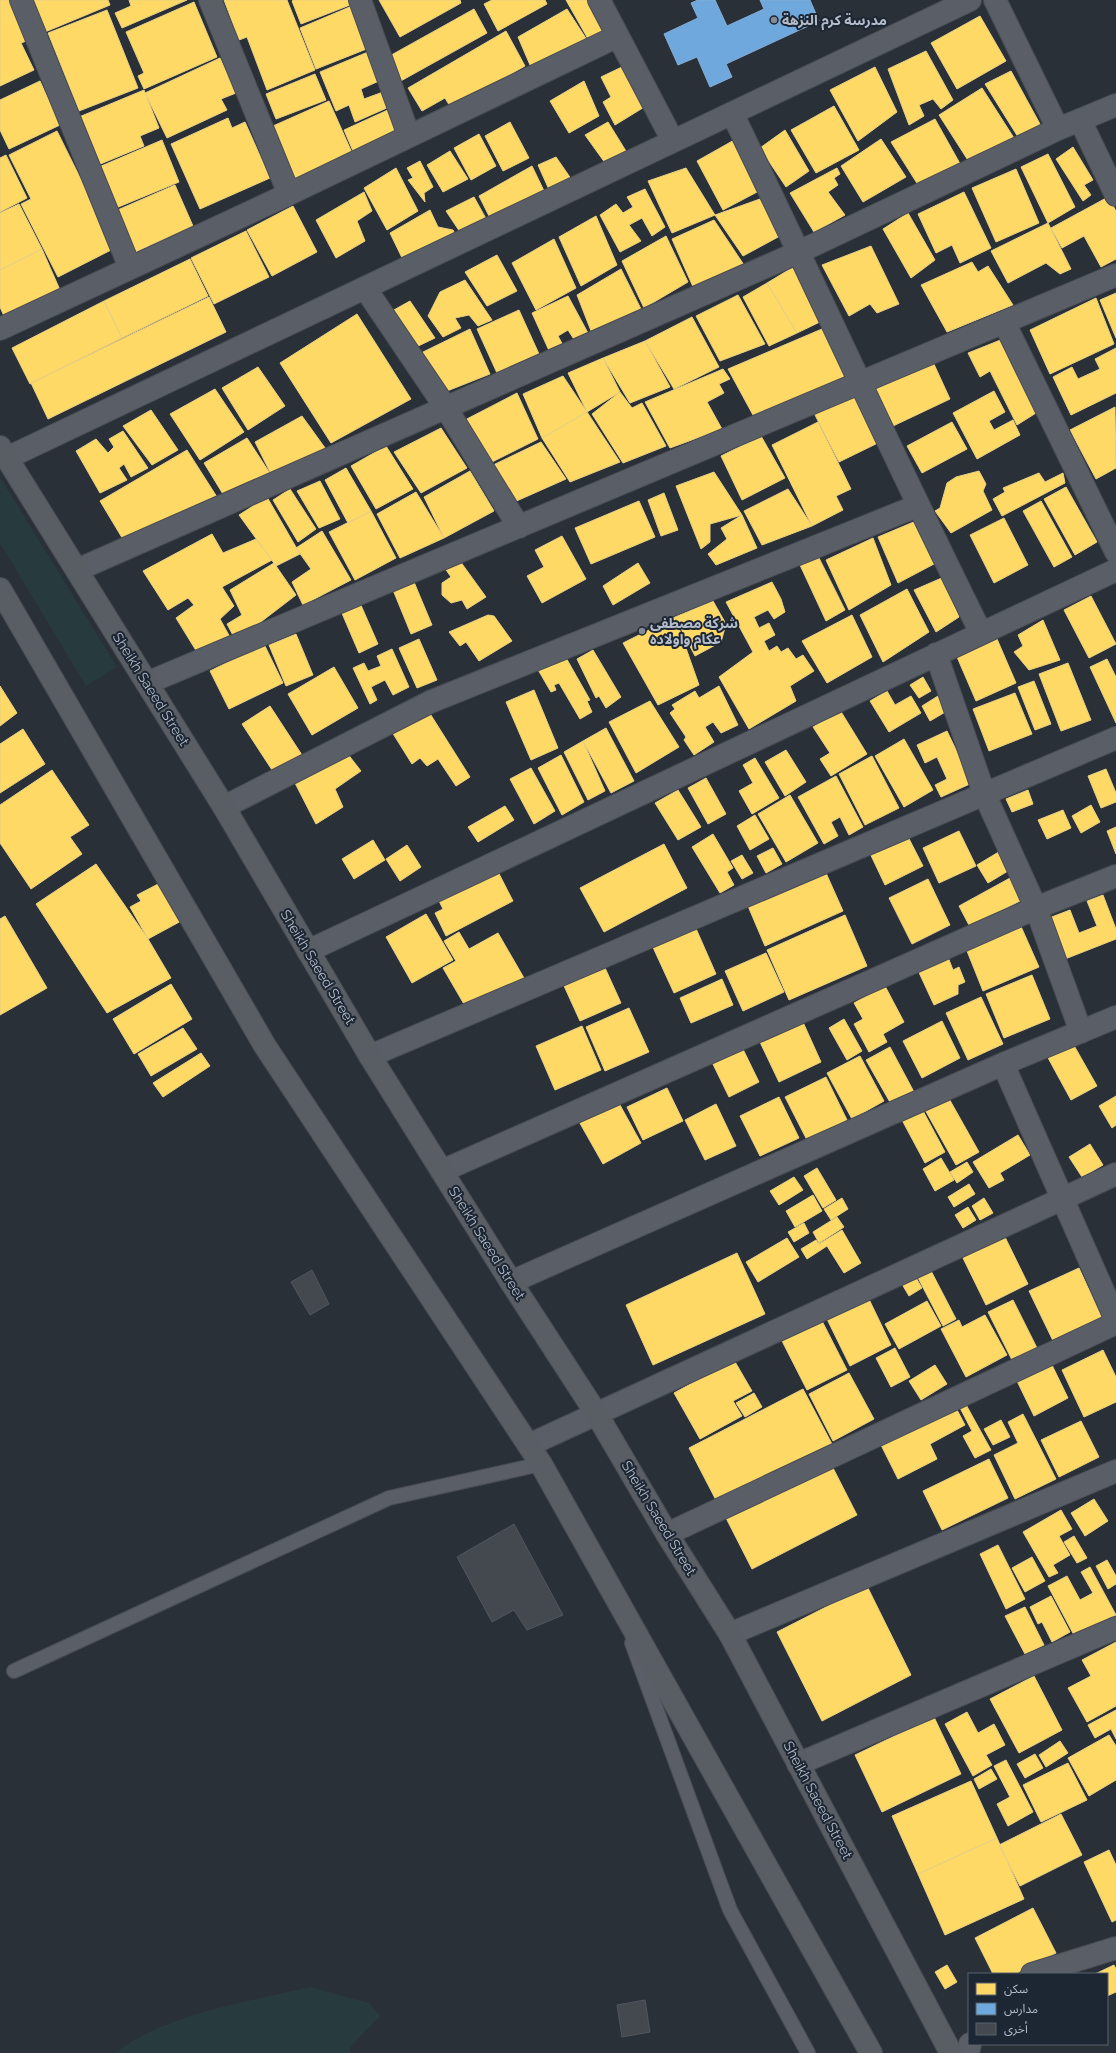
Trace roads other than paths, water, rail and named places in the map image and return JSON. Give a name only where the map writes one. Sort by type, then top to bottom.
[{"type":"main road","name":"Sheikh Saeed Street","points":[[4,452],[224,807],[370,1056],[511,1282],[596,1413],[667,1534],[730,1634],[951,2053]]},
{"type":"main road","points":[[0,589],[266,1046],[541,1464],[611,1586],[871,2053]]},
{"type":"street","points":[[21,0],[130,268]]},
{"type":"street","points":[[210,0],[289,194]]},
{"type":"street","points":[[360,0],[409,136]]},
{"type":"street","points":[[599,0],[673,141]]},
{"type":"street","points":[[4,452],[365,288],[970,0]]},
{"type":"street","points":[[995,0],[1058,128]]},
{"type":"street","points":[[0,329],[289,194],[618,36]]},
{"type":"street","points":[[77,570],[799,252],[1058,128],[1116,105]]},
{"type":"street","points":[[732,113],[918,506],[981,633]]},
{"type":"street","points":[[1080,120],[1116,195]]},
{"type":"street","points":[[147,683],[1116,275]]},
{"type":"street","points":[[365,288],[446,408],[519,527]]},
{"type":"street","points":[[1004,322],[1116,552]]},
{"type":"street","points":[[224,807],[430,702],[918,506]]},
{"type":"street","points":[[308,951],[1116,570]]},
{"type":"street","points":[[936,654],[984,793],[1036,908],[1081,1032]]},
{"type":"street","points":[[370,1056],[1116,738]]},
{"type":"street","points":[[442,1171],[1036,908],[1116,876]]},
{"type":"street","points":[[511,1282],[1003,1064],[1116,1017]]},
{"type":"street","points":[[1003,1064],[1061,1199],[1116,1320]]},
{"type":"street","points":[[529,1445],[1116,1174]]},
{"type":"street","points":[[667,1534],[1116,1323]]},
{"type":"street","points":[[730,1634],[1116,1471]]},
{"type":"street","points":[[798,1764],[1116,1628]]},
{"type":"street","points":[[1035,1973],[1116,1948]]},
{"type":"lane","points":[[14,1671],[389,1498],[541,1464]]},
{"type":"lane","points":[[611,1586],[730,1910],[808,2053]]},
{"type":"place","name":"مدرسة كرم النزهة","points":[[774,20]]},
{"type":"place","name":"شركة مصطفى عكام واولاده","points":[[642,631]]}]
